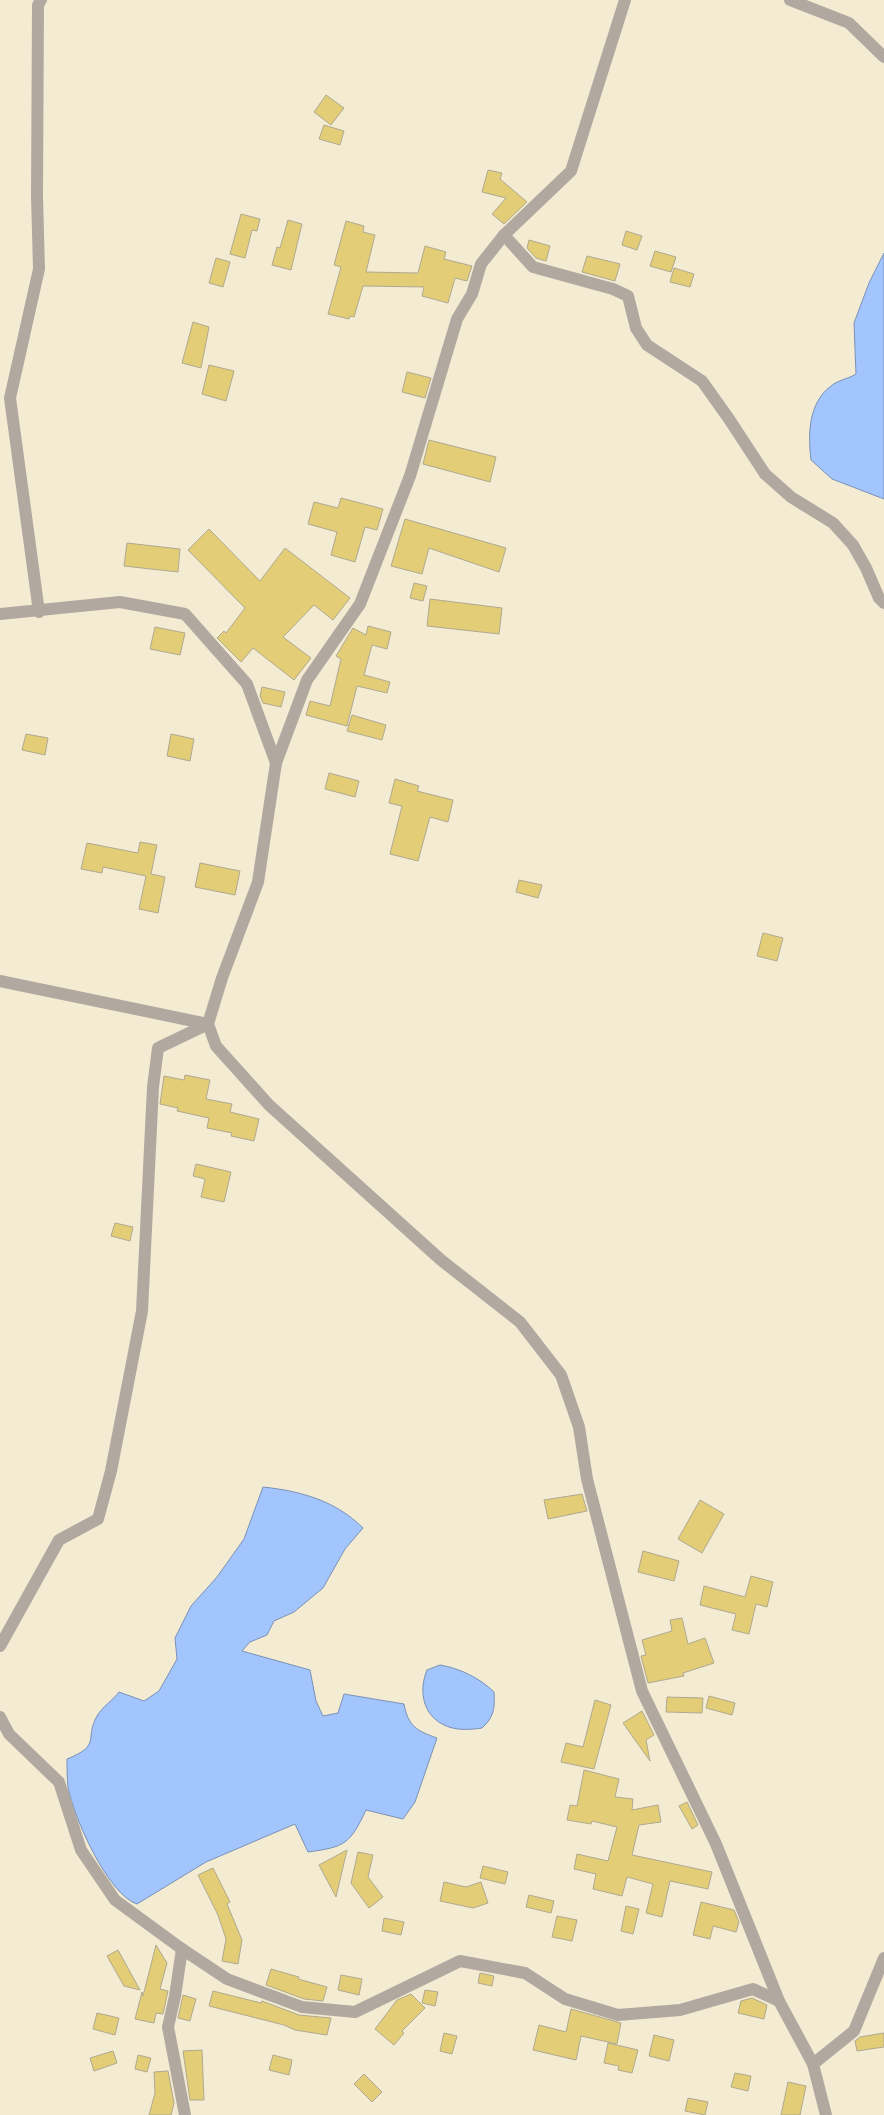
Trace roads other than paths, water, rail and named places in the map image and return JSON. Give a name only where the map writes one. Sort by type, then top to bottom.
[{"type":"street","points":[[39,612],[10,398],[39,269],[38,4],[41,0]]},
{"type":"street","points":[[625,0],[571,171],[504,235],[481,264],[472,294],[457,320],[410,476],[360,604],[307,680],[276,763],[258,882],[222,978],[208,1024],[216,1046],[269,1105],[441,1260],[520,1322],[561,1375],[578,1427],[587,1479],[642,1691],[716,1844],[779,2001],[813,2064],[826,2115]]},
{"type":"street","points":[[790,0],[849,23],[884,57]]},
{"type":"street","points":[[504,235],[533,267],[614,289],[628,296],[636,328],[647,345],[702,381],[730,418],[764,474],[791,496],[833,522],[853,544],[884,603]]},
{"type":"street","points":[[0,614],[39,612],[120,602],[185,614],[248,684],[276,763]]},
{"type":"street","points":[[0,981],[208,1024]]},
{"type":"street","points":[[0,1646],[59,1540],[98,1520],[111,1471],[142,1311],[153,1087],[158,1048],[208,1024]]},
{"type":"street","points":[[0,1717],[9,1734],[59,1782],[82,1850],[115,1900],[227,1979],[302,2007],[355,2012],[460,1961],[525,1973],[565,1999],[618,2014],[680,2010],[754,1989],[779,2001]]},
{"type":"street","points":[[182,1949],[168,2027],[185,2115]]},
{"type":"street","points":[[813,2064],[854,2031],[884,1958]]},
{"type":"water","points":[[884,253],[884,499],[832,479],[811,460],[810,430],[814,410],[823,393],[834,384],[856,374],[854,323],[869,283]]},
{"type":"water","points":[[263,1487],[291,1491],[330,1504],[363,1528],[345,1549],[323,1588],[294,1612],[274,1621],[267,1635],[250,1642],[242,1651],[310,1670],[316,1701],[323,1716],[338,1713],[344,1694],[404,1704],[408,1718],[414,1727],[437,1738],[415,1802],[403,1819],[366,1810],[355,1830],[345,1842],[330,1848],[308,1852],[295,1824],[206,1862],[137,1904],[126,1898],[115,1886],[104,1871],[84,1834],[68,1787],[67,1759],[85,1750],[90,1741],[93,1724],[97,1716],[119,1692],[144,1701],[159,1691],[177,1659],[175,1638],[191,1606],[217,1577],[244,1539]]},
{"type":"water","points":[[440,1665],[469,1674],[494,1692],[493,1712],[482,1728],[461,1729],[447,1726],[432,1716],[424,1699],[424,1680],[427,1670]]}]
